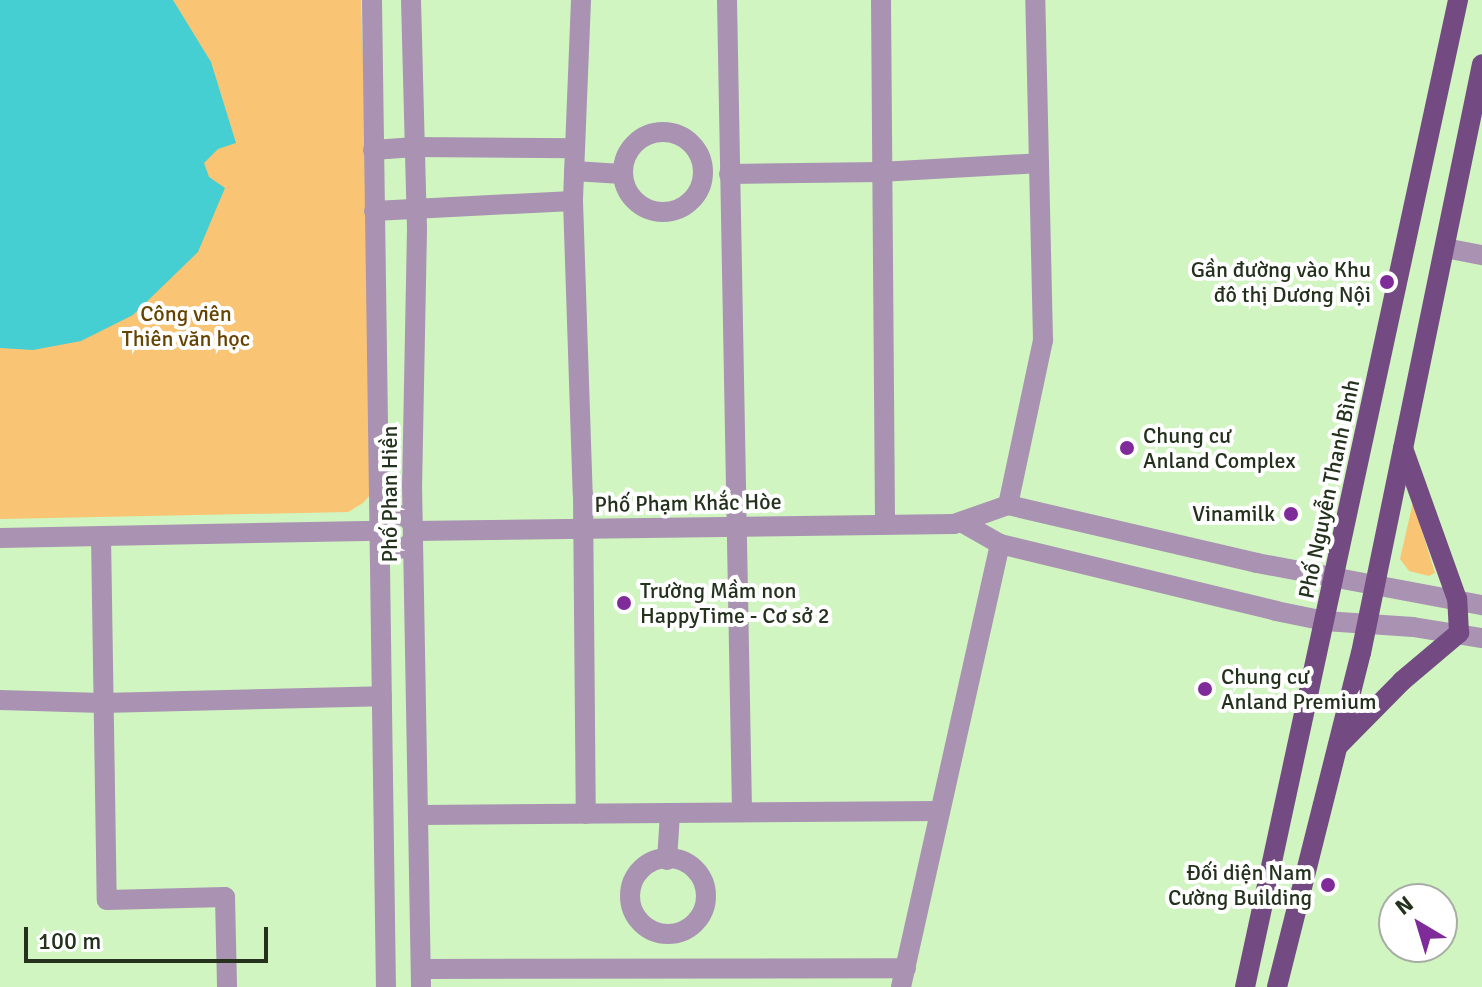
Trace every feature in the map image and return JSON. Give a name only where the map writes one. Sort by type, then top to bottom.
[{"type":"main road","name":"Phố Nguyễn Thanh Bình","points":[[1245,987],[1458,0]]},
{"type":"main road","points":[[1277,987],[1366,623],[1482,64]]},
{"type":"main road","points":[[1336,748],[1402,681],[1459,633],[1457,599],[1403,448]]},
{"type":"street","name":"Phố Phan Hiền","points":[[372,0],[386,987]]},
{"type":"street","name":"Phố Phan Hiền","points":[[411,0],[413,531],[421,978]]},
{"type":"street","points":[[581,0],[573,201],[583,528],[586,814]]},
{"type":"street","points":[[727,0],[734,527],[742,812]]},
{"type":"street","points":[[881,0],[885,524]]},
{"type":"street","points":[[421,978],[604,978],[672,968],[740,978],[903,977],[1043,340],[1035,0]]},
{"type":"street","points":[[674,133],[695,147],[704,171],[697,195],[677,211],[652,212],[631,198],[622,174],[629,150],[649,134],[674,133]]},
{"type":"street","points":[[373,150],[412,147],[575,148]]},
{"type":"street","points":[[729,174],[880,172],[1039,163]]},
{"type":"street","points":[[574,171],[622,174]]},
{"type":"street","points":[[374,211],[573,201]]},
{"type":"street","points":[[1445,248],[1482,255]]},
{"type":"street","points":[[1008,505],[1334,579],[1482,605]]},
{"type":"street","name":"Phố Phạm Khắc Hòe","points":[[380,531],[387,545],[397,548],[407,545],[413,531],[963,523],[1008,505]]},
{"type":"street","points":[[963,523],[1000,544],[1325,621],[1459,633],[1482,638]]},
{"type":"street","points":[[0,538],[380,531]]},
{"type":"street","points":[[101,536],[107,900],[225,897],[227,987]]},
{"type":"street","points":[[0,700],[102,703],[382,696]]},
{"type":"street","points":[[419,815],[940,811]]},
{"type":"street","points":[[667,860],[670,813]]},
{"type":"street","points":[[678,859],[698,871],[707,894],[701,917],[683,932],[667,933],[659,934],[638,921],[629,899],[635,876],[654,860],[678,859]]},
{"type":"street","points":[[667,933],[672,968]]},
{"type":"green space","name":"Công viên Thiên văn học","points":[[0,0],[361,0],[378,486],[363,503],[348,512],[0,519]]},
{"type":"green space","points":[[1413,502],[1435,573],[1429,576],[1409,571],[1400,559]]},
{"type":"water","points":[[0,0],[173,0],[211,62],[236,143],[218,149],[204,163],[209,177],[225,188],[198,252],[133,315],[81,341],[33,350],[0,348]]},
{"type":"place","name":"Gần đường vào Khu đô thị Dương Nội","points":[[1387,282]]},
{"type":"place","name":"Chung cư Anland Complex","points":[[1127,448]]},
{"type":"place","name":"Vinamilk","points":[[1291,514]]},
{"type":"place","name":"Trường Mầm non HappyTime - Cơ sở 2","points":[[624,603]]},
{"type":"place","name":"Chung cư Anland Premium","points":[[1205,689]]},
{"type":"place","name":"Đối diện Nam Cường Building","points":[[1328,885]]}]
